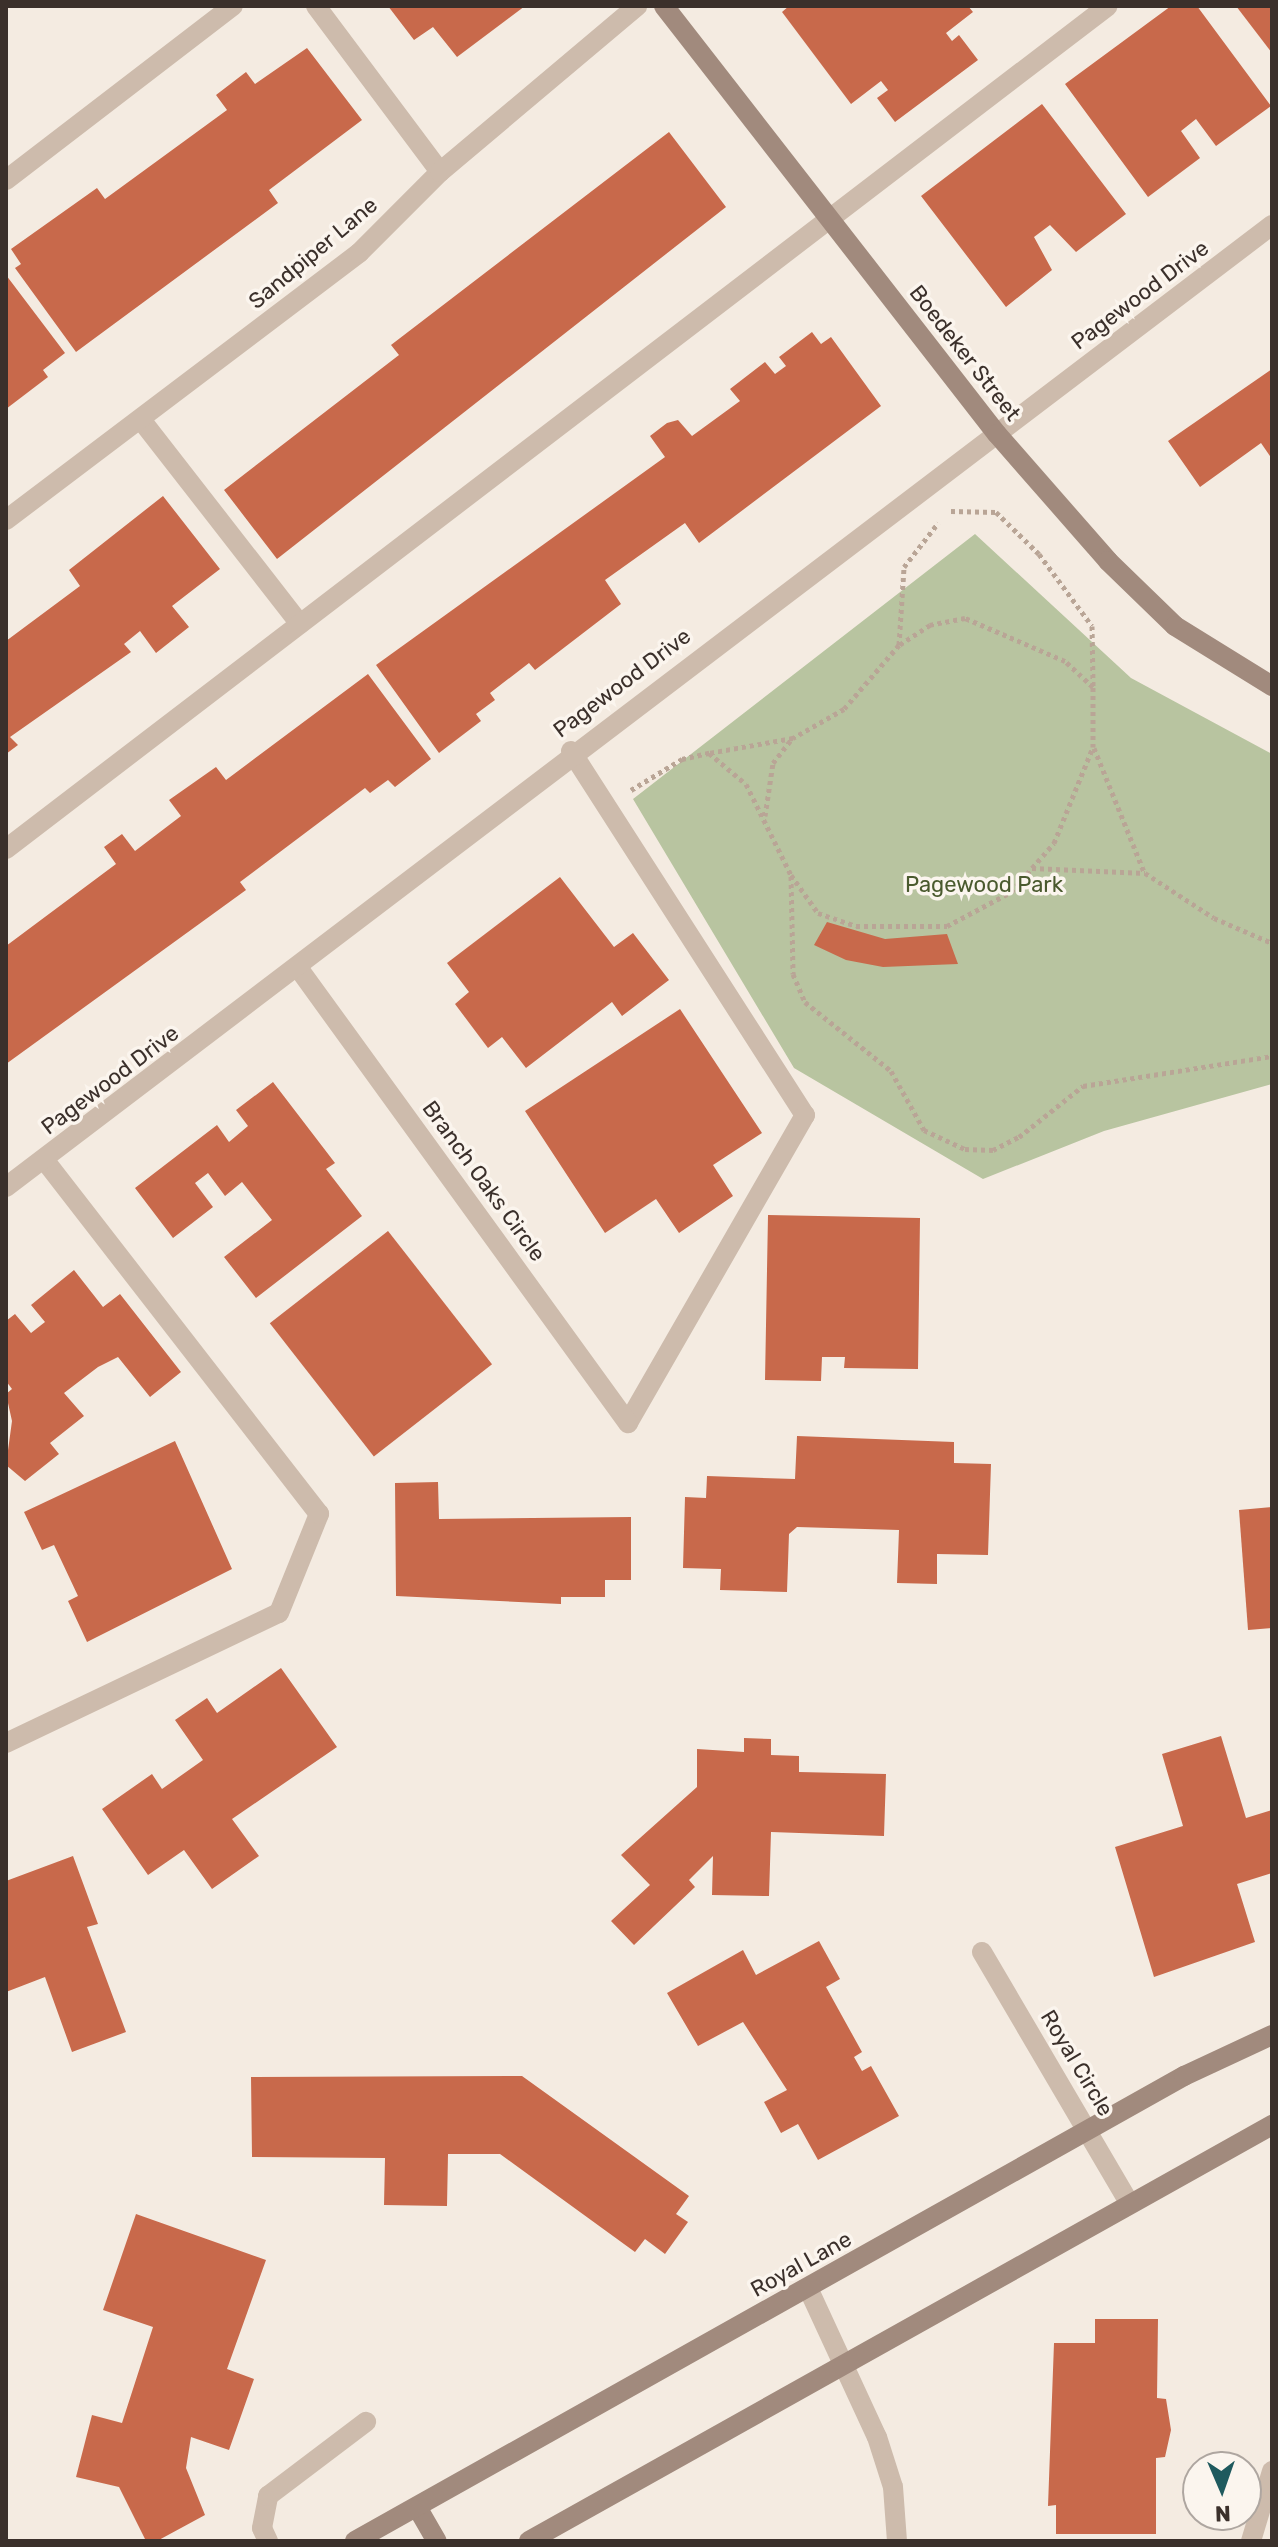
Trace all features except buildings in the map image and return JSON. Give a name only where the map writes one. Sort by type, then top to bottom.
[{"type":"main road","name":"Boedeker Street","points":[[664,6],[997,434],[1175,626],[1272,686]]},
{"type":"main road","name":"Royal Lane","points":[[355,2541],[1090,2130],[1272,2035]]},
{"type":"main road","points":[[529,2541],[1128,2201],[1272,2125]]},
{"type":"main road","points":[[417,2507],[437,2541]]},
{"type":"street","points":[[6,180],[233,6]]},
{"type":"street","points":[[316,6],[440,172]]},
{"type":"street","name":"Sandpiper Lane","points":[[6,520],[142,421],[359,253],[440,172],[637,6]]},
{"type":"street","points":[[6,849],[831,221],[1108,6]]},
{"type":"street","name":"Pagewood Drive","points":[[6,1187],[299,969],[571,751],[1272,225]]},
{"type":"street","points":[[142,421],[300,624]]},
{"type":"street","points":[[571,751],[606,805]]},
{"type":"street","name":"Branch Oaks Circle","points":[[299,969],[628,1423],[805,1115],[606,805]]},
{"type":"street","points":[[6,1743],[279,1613],[319,1514],[44,1159]]},
{"type":"street","name":"Royal Circle","points":[[982,1952],[1090,2130],[1128,2201]]},
{"type":"street","points":[[808,2288],[847,2361],[893,2487],[897,2541]]},
{"type":"street","points":[[268,2541],[262,2528],[268,2496],[366,2422]]},
{"type":"street","points":[[1251,2541],[1272,2471]]},
{"type":"path","points":[[709,753],[746,784],[765,816],[791,875],[818,913],[910,931],[947,926],[983,910],[1032,868],[1054,843],[1093,747],[1092,626],[1039,554],[996,512],[951,511],[915,545],[904,567],[899,645]]},
{"type":"path","points":[[606,805],[682,759],[793,738],[844,709],[899,645],[930,625],[965,618],[1065,661],[1093,687]]},
{"type":"path","points":[[765,816],[773,763],[793,738]]},
{"type":"path","points":[[1093,747],[1145,873]]},
{"type":"path","points":[[1032,868],[1145,873],[1214,918],[1272,943]]},
{"type":"path","points":[[791,875],[793,974],[805,1002],[891,1071],[924,1130],[965,1149],[993,1150],[1019,1137],[1083,1086],[1272,1056]]},
{"type":"green space","name":"Pagewood Park","points":[[975,534],[1131,678],[1272,754],[1272,1084],[1104,1131],[983,1179],[794,1068],[633,799]]}]
